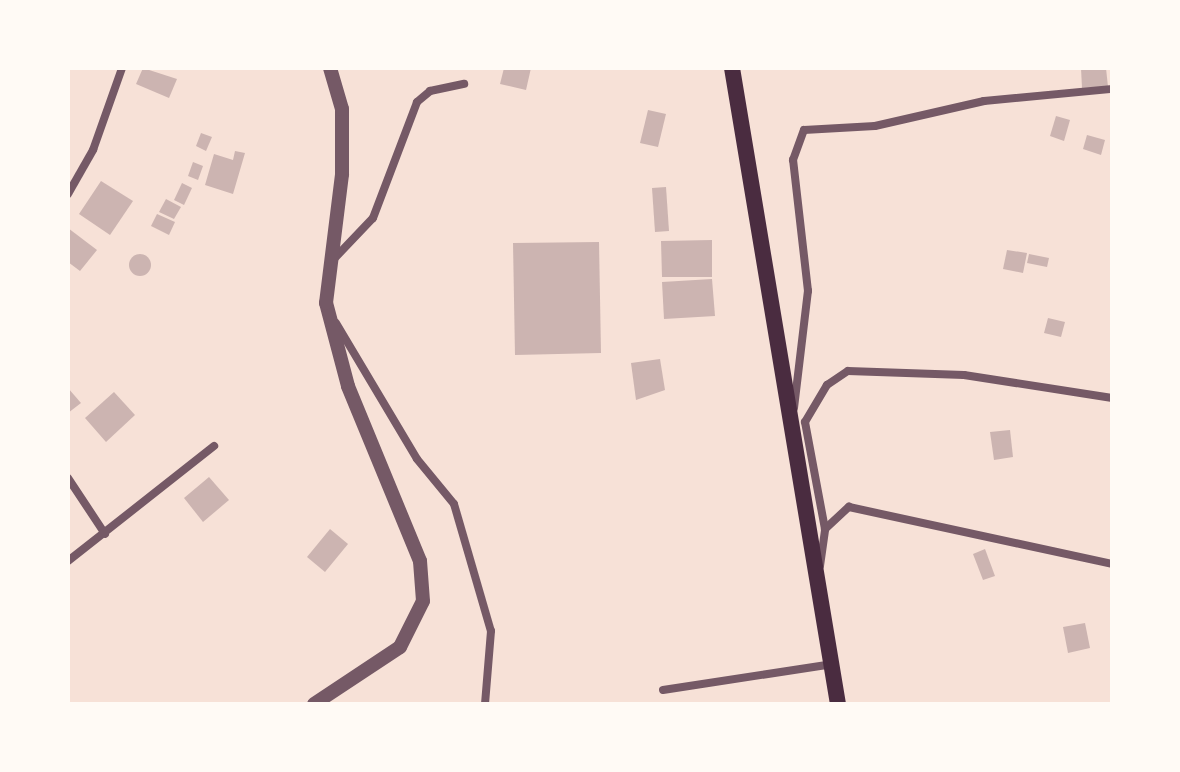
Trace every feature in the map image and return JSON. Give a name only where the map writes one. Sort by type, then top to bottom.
[{"type":"main road","points":[[732,68],[791,427],[820,571],[838,704]]},
{"type":"street","points":[[68,194],[93,150],[122,68]]},
{"type":"street","points":[[314,704],[400,647],[423,601],[420,561],[348,386],[326,303],[342,135],[330,68]]},
{"type":"street","points":[[331,262],[373,218],[417,102],[430,91],[464,84]]},
{"type":"street","points":[[791,427],[808,291],[793,160],[804,130],[875,126],[984,101],[1112,89]]},
{"type":"street","points":[[326,303],[410,447],[454,504],[491,631],[485,704]]},
{"type":"street","points":[[820,571],[825,529],[805,422],[827,385],[848,371],[964,375],[1112,398]]},
{"type":"street","points":[[68,561],[214,446]]},
{"type":"street","points":[[68,478],[105,534]]},
{"type":"street","points":[[825,529],[849,507],[1112,564]]},
{"type":"street","points":[[663,690],[834,664]]},
{"type":"building","points":[[143,68],[177,79],[169,98],[136,84]]},
{"type":"building","points":[[504,68],[531,68],[526,90],[500,84]]},
{"type":"building","points":[[1081,68],[1106,68],[1108,87],[1082,88]]},
{"type":"building","points":[[648,110],[666,114],[658,147],[640,143]]},
{"type":"building","points":[[1056,116],[1070,120],[1064,141],[1050,136]]},
{"type":"building","points":[[201,133],[212,137],[206,151],[196,146]]},
{"type":"building","points":[[1087,135],[1105,140],[1101,155],[1083,149]]},
{"type":"building","points":[[235,151],[245,153],[233,194],[205,185],[214,154],[233,160]]},
{"type":"building","points":[[193,162],[203,166],[198,180],[188,176]]},
{"type":"building","points":[[101,181],[133,201],[110,235],[79,214]]},
{"type":"building","points":[[182,183],[192,188],[184,205],[174,200]]},
{"type":"building","points":[[666,187],[669,231],[655,232],[652,188]]},
{"type":"building","points":[[166,199],[181,207],[174,219],[159,212]]},
{"type":"building","points":[[157,214],[175,222],[169,235],[151,226]]},
{"type":"building","points":[[68,228],[97,250],[80,271],[68,262]]},
{"type":"building","points":[[712,240],[712,277],[662,277],[661,241]]},
{"type":"building","points":[[599,242],[601,353],[515,355],[513,243]]},
{"type":"building","points":[[1007,250],[1027,253],[1023,273],[1003,269]]},
{"type":"building","points":[[140,254],[151,265],[140,276],[129,265]]},
{"type":"building","points":[[1029,254],[1049,258],[1047,267],[1027,263]]},
{"type":"building","points":[[712,279],[715,316],[664,319],[662,282]]},
{"type":"building","points":[[1048,318],[1065,322],[1061,337],[1044,333]]},
{"type":"building","points":[[660,359],[665,390],[636,400],[631,363]]},
{"type":"building","points":[[68,388],[81,403],[68,413]]},
{"type":"building","points":[[114,392],[135,415],[106,442],[85,418]]},
{"type":"building","points":[[1010,430],[1013,457],[994,460],[990,432]]},
{"type":"building","points":[[209,477],[229,500],[203,522],[184,498]]},
{"type":"building","points":[[330,529],[348,544],[325,572],[307,557]]},
{"type":"building","points":[[985,549],[995,576],[983,580],[973,554]]},
{"type":"building","points":[[1085,623],[1090,648],[1068,653],[1063,627]]}]
